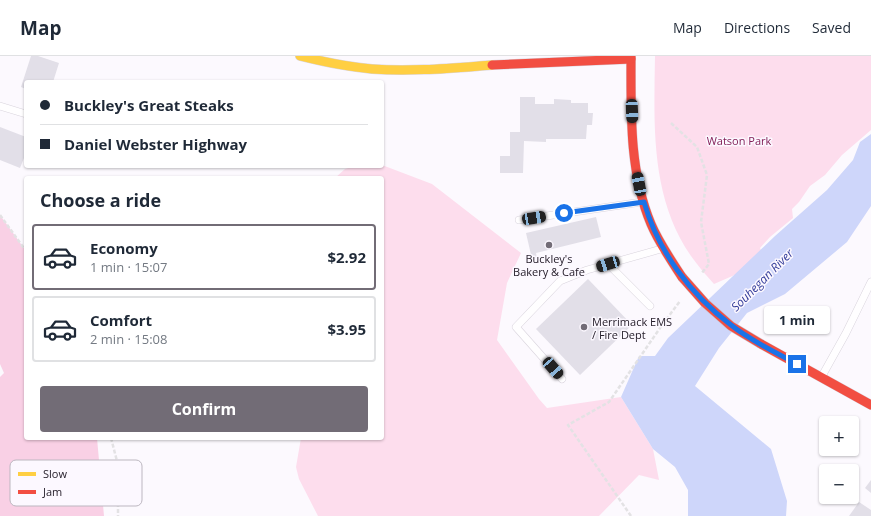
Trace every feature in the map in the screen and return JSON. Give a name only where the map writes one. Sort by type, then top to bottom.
[{"type":"main road","points":[[300,56],[332,64],[372,69],[410,70],[631,58],[634,160],[648,217],[663,248],[682,277],[705,303],[731,326],[821,378],[870,403]]},
{"type":"lane","points":[[0,106],[24,113]]},
{"type":"lane","points":[[519,220],[644,202]]},
{"type":"lane","points":[[562,379],[516,326],[560,281],[587,270],[663,248]]},
{"type":"lane","points":[[608,264],[650,306]]},
{"type":"lane","points":[[821,378],[846,333],[871,282]]},
{"type":"path","points":[[671,123],[697,146],[707,175],[701,222],[709,264],[700,275]]},
{"type":"path","points":[[0,214],[24,248]]},
{"type":"path","points":[[631,516],[568,425],[609,402],[682,299]]},
{"type":"path","points":[[112,440],[117,460]]},
{"type":"green space","name":"Watson Park","points":[[655,56],[871,56],[871,130],[842,155],[825,175],[810,186],[792,209],[793,218],[770,237],[760,248],[764,256],[737,274],[714,284],[691,256],[678,233],[668,209],[661,185],[655,134]]},
{"type":"green space","points":[[384,166],[432,184],[521,253],[507,283],[497,340],[547,408],[621,397],[653,449],[659,480],[639,475],[599,516],[318,516],[299,479],[296,467],[301,440],[384,440],[384,176],[337,176],[345,169],[384,168]]},
{"type":"shaded area","points":[[0,215],[24,248],[24,440],[97,440],[99,460],[10,460],[10,506],[103,506],[104,516],[0,516],[0,377],[4,373],[0,364]]},
{"type":"water","name":"Souhegan River","points":[[871,134],[871,206],[847,242],[785,294],[747,313],[719,348],[695,386],[771,449],[787,501],[786,516],[688,516],[688,490],[675,467],[653,449],[621,397],[639,356],[655,356],[668,338],[775,236],[827,190],[853,160],[860,142]]},
{"type":"building","points":[[31,56],[38,56],[59,63],[54,80],[24,80],[24,88],[21,87]]},
{"type":"building","points":[[520,97],[535,97],[535,104],[554,104],[554,99],[571,100],[571,103],[588,103],[588,113],[593,113],[592,125],[587,125],[586,139],[546,139],[546,142],[524,141],[523,173],[500,173],[500,156],[510,156],[510,132],[520,132]]},
{"type":"building","points":[[0,127],[24,136],[24,158],[20,168],[0,160]]},
{"type":"building","name":"Buckley's Bakery & Cafe","points":[[596,217],[601,237],[536,253],[537,258],[532,259],[526,233]]},
{"type":"building","name":"Merrimack EMS / Fire Dept","points":[[588,279],[632,325],[580,375],[536,329]]},
{"type":"building","points":[[871,480],[871,493],[865,488]]},
{"type":"building","points":[[859,502],[871,510],[871,516],[849,516]]},
{"type":"traffic: slow","points":[[300,56],[345,66],[387,70],[492,65]]},
{"type":"traffic: jam","points":[[631,56],[633,142],[639,184],[644,204],[654,231],[682,277]]},
{"type":"traffic: jam","points":[[492,65],[631,59]]},
{"type":"traffic: jam","points":[[682,277],[705,303],[731,326],[761,344]]},
{"type":"traffic: jam","points":[[761,344],[871,405]]},
{"type":"place","name":"Buckley's Bakery & Cafe","points":[[549,245]]},
{"type":"place","name":"Merrimack EMS / Fire Dept","points":[[584,327]]},
{"type":"route","points":[[564,213],[644,202],[648,217],[663,248],[682,277],[705,303],[731,326],[797,364]]}]
